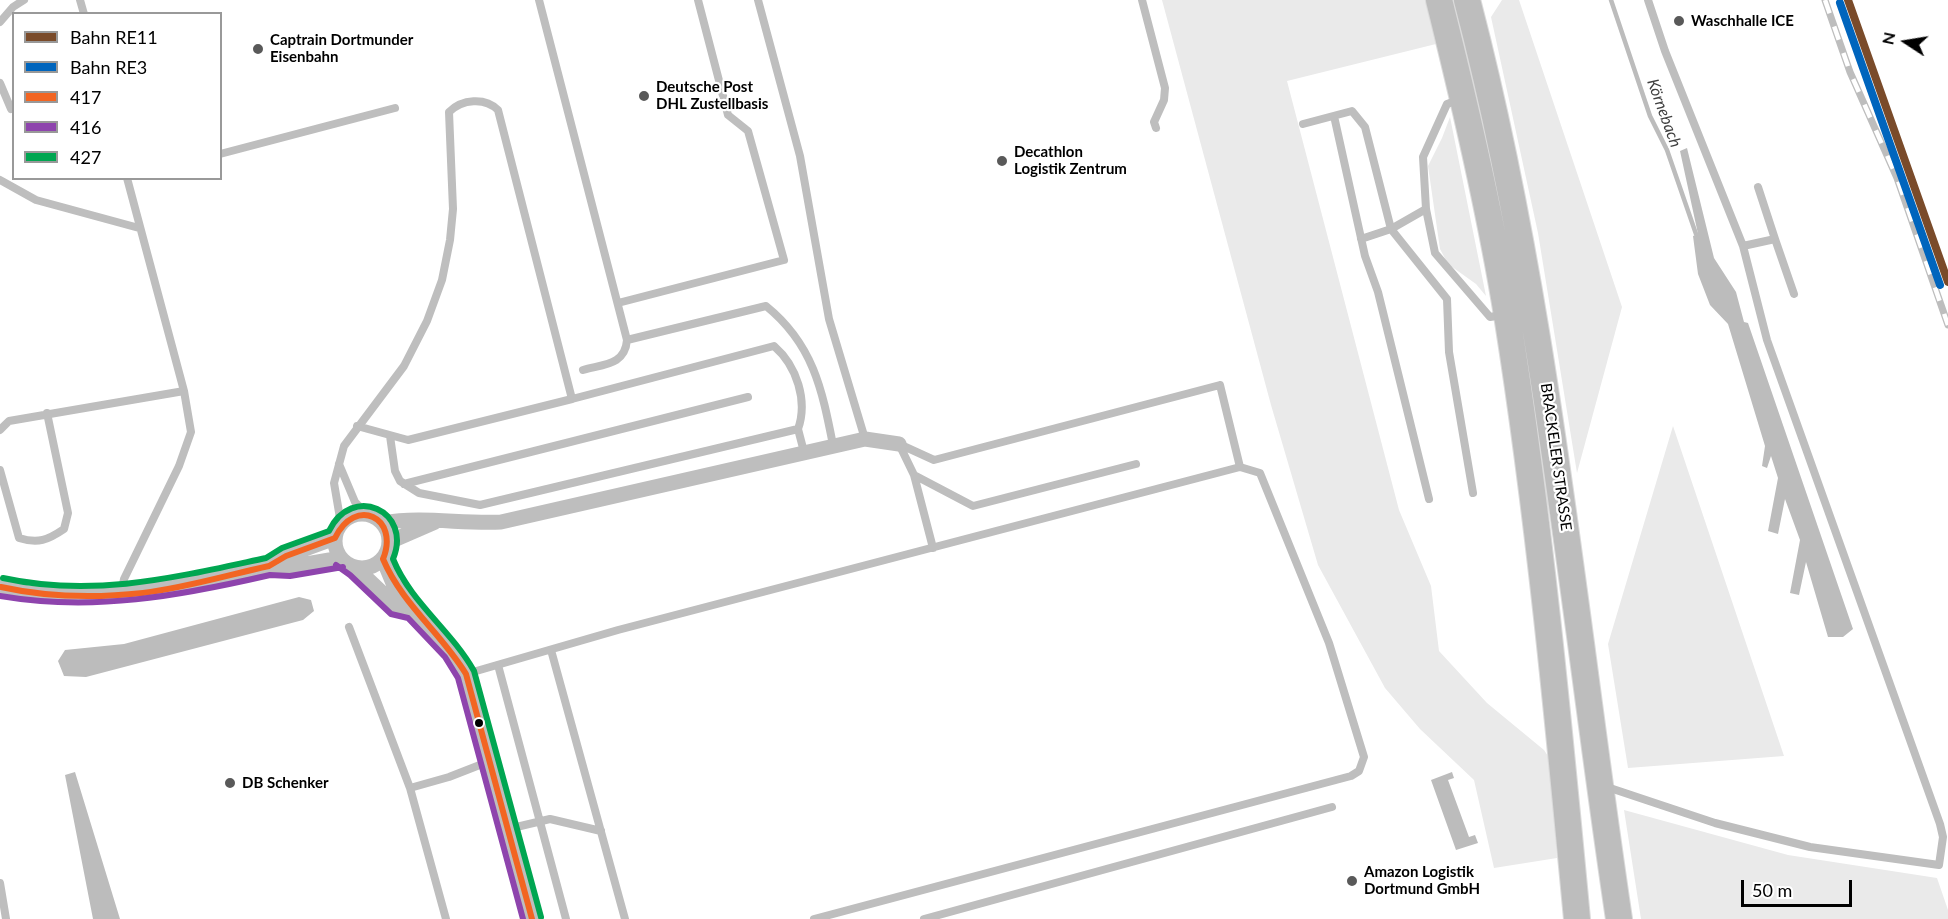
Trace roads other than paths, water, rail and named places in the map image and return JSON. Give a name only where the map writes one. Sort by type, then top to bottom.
[{"type":"highway","name":"BRACKELER STRASSE","points":[[1439,0],[1507,314],[1542,570],[1577,919]]},
{"type":"highway","name":"BRACKELER STRASSE","points":[[1467,0],[1503,153],[1540,352],[1619,919]]},
{"type":"street","points":[[269,566],[338,531],[348,518],[367,514],[383,524],[421,519],[435,522],[501,522],[833,445],[865,439],[899,444]]},
{"type":"street","points":[[389,542],[435,522]]},
{"type":"street","points":[[356,568],[369,567],[383,559],[389,542],[383,524]]},
{"type":"street","points":[[338,531],[337,552],[341,558],[356,568],[397,607],[413,610]]},
{"type":"street","points":[[1,586],[28,593],[121,594],[186,585],[269,566],[289,567],[341,558]]},
{"type":"street","points":[[383,559],[393,583],[405,596],[413,610],[452,651],[466,674],[532,919]]},
{"type":"lane","points":[[0,22],[13,7],[24,0]]},
{"type":"lane","points":[[539,0],[627,340],[626,352],[619,360],[583,370]]},
{"type":"lane","points":[[618,303],[784,260],[748,131],[728,115],[698,0]]},
{"type":"lane","points":[[758,0],[800,156],[829,319],[865,439]]},
{"type":"lane","points":[[1142,0],[1165,88],[1164,100],[1154,122],[1156,128]]},
{"type":"lane","points":[[1600,785],[1715,823],[1810,847],[1939,865],[1943,837],[1940,824],[1767,340],[1743,246],[1665,51],[1648,0]]},
{"type":"lane","points":[[0,82],[11,109]]},
{"type":"lane","points":[[1462,99],[1447,104],[1423,157],[1426,209],[1435,253],[1490,317],[1507,314]]},
{"type":"lane","points":[[338,531],[334,483],[344,446],[404,366],[427,321],[442,280],[450,240],[453,173],[449,112],[455,106],[479,100],[490,102],[498,110],[572,399]]},
{"type":"lane","points":[[222,153],[395,108]]},
{"type":"lane","points":[[1303,124],[1352,111],[1365,127],[1391,229],[1447,299],[1449,352],[1473,493]]},
{"type":"lane","points":[[1334,116],[1361,239],[1378,292],[1429,499]]},
{"type":"lane","points":[[0,180],[36,200],[139,228]]},
{"type":"lane","points":[[121,594],[124,579],[179,466],[191,432],[184,391],[139,228],[128,180]]},
{"type":"lane","points":[[1758,187],[1794,294]]},
{"type":"lane","points":[[1361,239],[1391,229],[1426,209]]},
{"type":"lane","points":[[1743,246],[1774,239]]},
{"type":"lane","points":[[627,340],[766,306],[782,318],[805,348],[822,387],[833,445]]},
{"type":"lane","points":[[357,426],[408,440],[774,346],[786,357],[799,388],[804,412],[798,429],[804,452]]},
{"type":"lane","points":[[899,444],[934,460],[1220,385],[1240,467]]},
{"type":"lane","points":[[0,430],[9,421],[184,391]]},
{"type":"lane","points":[[404,484],[748,397]]},
{"type":"lane","points":[[0,470],[19,538],[34,542],[41,541],[49,539],[64,529],[68,513],[47,413]]},
{"type":"lane","points":[[390,436],[395,471],[404,484],[419,493],[480,506],[798,429]]},
{"type":"lane","points":[[899,444],[914,476],[933,548]]},
{"type":"lane","points":[[339,464],[355,502],[367,514]]},
{"type":"lane","points":[[914,476],[973,506],[1136,464]]},
{"type":"lane","points":[[466,674],[618,630],[1240,467],[1260,473],[1329,644],[1364,757],[1359,771],[1340,779],[814,919]]},
{"type":"lane","points":[[348,627],[410,788],[446,919]]},
{"type":"lane","points":[[551,650],[625,919]]},
{"type":"lane","points":[[498,665],[566,919]]},
{"type":"lane","points":[[410,788],[449,777],[490,761]]},
{"type":"lane","points":[[924,919],[1332,807]]},
{"type":"lane","points":[[508,829],[550,819],[601,831]]},
{"type":"lane","points":[[0,883],[6,919]]},
{"type":"waterway","name":"Körnebach","points":[[1611,0],[1650,116],[1667,150],[1696,234]]},
{"type":"railway","points":[[1825,0],[1850,72],[1897,178],[1948,325]]},
{"type":"rail line","name":"RE11","points":[[1848,0],[1948,282]]},
{"type":"rail line","name":"RE3","points":[[1840,3],[1940,285]]},
{"type":"place","name":"Waschhalle ICE","points":[[1679,21]]},
{"type":"place","name":"Captrain Dortmunder Eisenbahn","points":[[258,49]]},
{"type":"place","name":"Deutsche Post DHL Zustellbasis","points":[[644,96]]},
{"type":"place","name":"Decathlon Logistik Zentrum","points":[[1002,161]]},
{"type":"place","name":"DB Schenker","points":[[230,783]]},
{"type":"place","name":"Amazon Logistik Dortmund GmbH","points":[[1352,881]]}]
